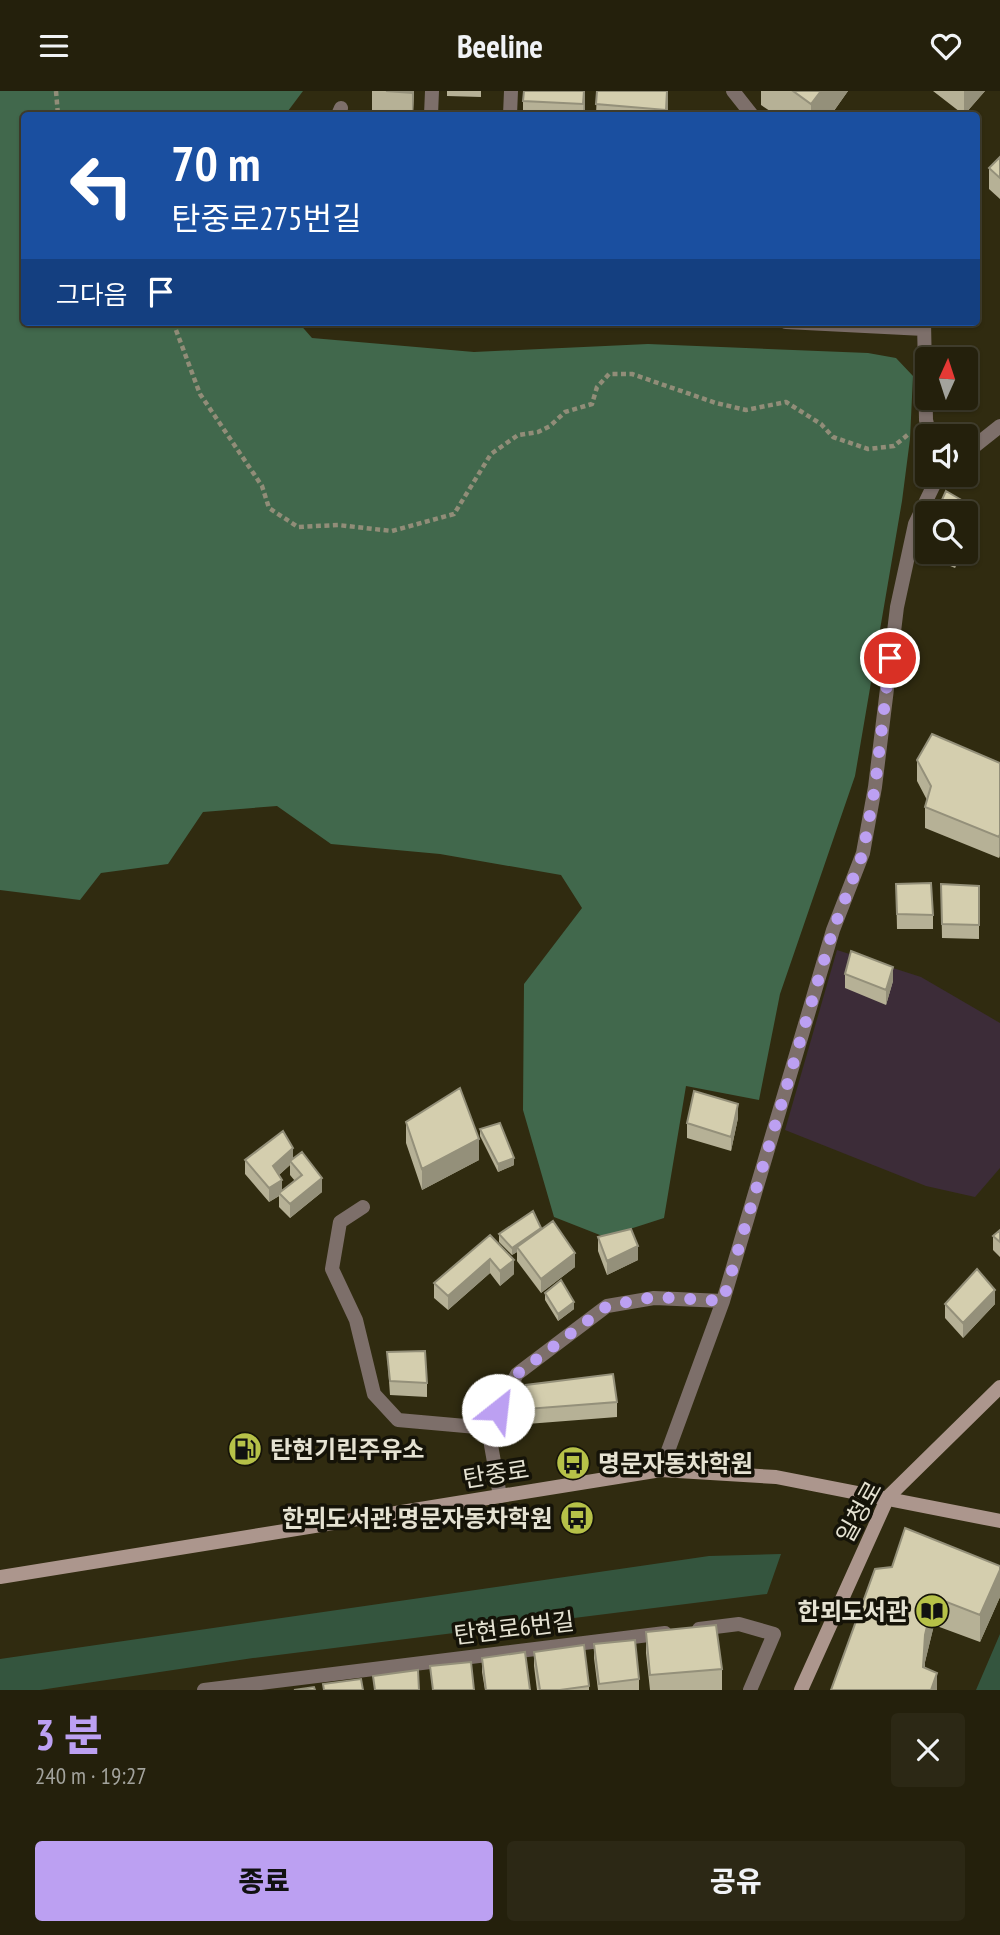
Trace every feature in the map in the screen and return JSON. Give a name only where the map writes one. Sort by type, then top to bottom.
[{"type":"main road","name":"일청로","points":[[801,1690],[888,1497],[1000,1387]]},
{"type":"main road","name":"탄중로","points":[[0,1577],[661,1470],[776,1477],[1000,1521]]},
{"type":"street","points":[[431,112],[432,91]]},
{"type":"street","points":[[510,112],[511,91]]},
{"type":"street","points":[[733,91],[750,112]]},
{"type":"street","points":[[924,326],[927,424]]},
{"type":"street","points":[[978,443],[1000,426]]},
{"type":"street","points":[[661,1470],[723,1301],[833,930],[863,853],[875,787],[897,607],[915,524],[933,487]]},
{"type":"street","name":"탄중로","points":[[363,1207],[341,1222],[332,1269],[356,1319],[374,1394],[398,1420],[488,1428]]},
{"type":"street","points":[[500,1496],[488,1428],[517,1374],[607,1306],[654,1297],[723,1301]]},
{"type":"street","name":"탄현로6번길","points":[[204,1690],[258,1686],[739,1624],[774,1634],[750,1690]]},
{"type":"path","points":[[56,91],[58,112]]},
{"type":"path","points":[[174,326],[200,394],[262,487],[269,508],[298,527],[338,525],[392,531],[454,514],[491,454],[518,435],[550,426],[565,412],[592,404],[597,387],[609,374],[632,374],[716,403],[746,410],[786,402],[821,424],[833,437],[869,449],[894,446],[926,420]]},
{"type":"shaded area","points":[[837,950],[921,977],[1000,1023],[1000,1168],[975,1197],[926,1186],[785,1130]]},
{"type":"green space","points":[[0,91],[303,91],[287,112],[21,112],[21,326],[302,326],[312,338],[474,352],[648,344],[868,353],[896,358],[913,376],[910,439],[902,501],[855,776],[780,994],[759,1100],[686,1086],[664,1218],[605,1237],[554,1217],[523,1110],[524,984],[582,908],[561,875],[440,854],[331,844],[277,806],[203,812],[168,864],[101,873],[80,900],[0,890]]},
{"type":"green space","points":[[781,1554],[767,1594],[253,1658],[40,1690],[0,1690],[0,1659],[709,1556]]},
{"type":"green space","points":[[1000,1634],[1000,1690],[976,1690]]},
{"type":"building","points":[[524,91],[584,91],[583,104],[523,101]]},
{"type":"building","points":[[597,91],[667,91],[666,110],[596,104]]},
{"type":"building","points":[[793,91],[821,91],[811,104]]},
{"type":"building","points":[[1000,157],[1000,178],[989,168]]},
{"type":"building","points":[[946,491],[963,501],[941,501]]},
{"type":"building","points":[[932,734],[1000,763],[999,837],[925,807],[931,786],[917,760]]},
{"type":"building","points":[[931,883],[933,915],[897,914],[896,884]]},
{"type":"building","points":[[941,884],[979,886],[979,925],[942,924]]},
{"type":"building","points":[[851,951],[893,967],[886,990],[845,974]]},
{"type":"building","points":[[460,1088],[479,1139],[422,1169],[406,1122]]},
{"type":"building","points":[[694,1091],[738,1104],[731,1137],[687,1123]]},
{"type":"building","points":[[500,1123],[514,1158],[498,1164],[480,1129]]},
{"type":"building","points":[[283,1131],[293,1148],[273,1166],[282,1180],[269,1188],[245,1160]]},
{"type":"building","points":[[302,1152],[322,1178],[290,1204],[279,1193],[302,1175],[290,1161]]},
{"type":"building","points":[[533,1211],[541,1228],[512,1248],[499,1234]]},
{"type":"building","points":[[553,1221],[575,1253],[541,1279],[517,1247]]},
{"type":"building","points":[[631,1229],[638,1246],[607,1261],[598,1237]]},
{"type":"building","points":[[1000,1230],[1000,1242],[993,1236]]},
{"type":"building","points":[[490,1235],[514,1260],[500,1271],[490,1259],[448,1296],[434,1283]]},
{"type":"building","points":[[977,1269],[995,1290],[963,1323],[945,1304]]},
{"type":"building","points":[[561,1280],[574,1302],[558,1314],[545,1293]]},
{"type":"building","points":[[425,1351],[427,1383],[390,1381],[387,1352]]},
{"type":"building","points":[[613,1374],[617,1402],[527,1409],[526,1385]]},
{"type":"building","name":"한뫼도서관","points":[[905,1528],[1000,1566],[980,1615],[934,1597],[925,1635],[923,1667],[937,1673],[931,1690],[831,1690],[875,1569],[892,1567]]},
{"type":"building","points":[[716,1625],[722,1669],[650,1675],[646,1632]]},
{"type":"building","points":[[635,1640],[639,1679],[599,1684],[594,1644]]},
{"type":"building","points":[[584,1645],[589,1686],[540,1690],[534,1652]]},
{"type":"building","points":[[525,1652],[530,1690],[486,1690],[482,1658]]},
{"type":"building","points":[[471,1662],[474,1690],[433,1690],[430,1666]]},
{"type":"building","points":[[418,1670],[419,1690],[375,1690],[373,1676]]},
{"type":"building","points":[[361,1679],[363,1690],[324,1690],[323,1684]]},
{"type":"building","points":[[314,1687],[315,1690],[294,1690]]},
{"type":"place","name":"탄현기린주유소","points":[[245,1449]]},
{"type":"place","name":"명문자동차학원","points":[[573,1463]]},
{"type":"place","name":"한뫼도서관.명문자동차학원","points":[[577,1518]]},
{"type":"place","name":"한뫼도서관","points":[[932,1611]]},
{"type":"route","points":[[498,1410],[517,1374],[607,1306],[654,1297],[723,1301],[833,930],[863,853],[875,787],[890,658]]}]
